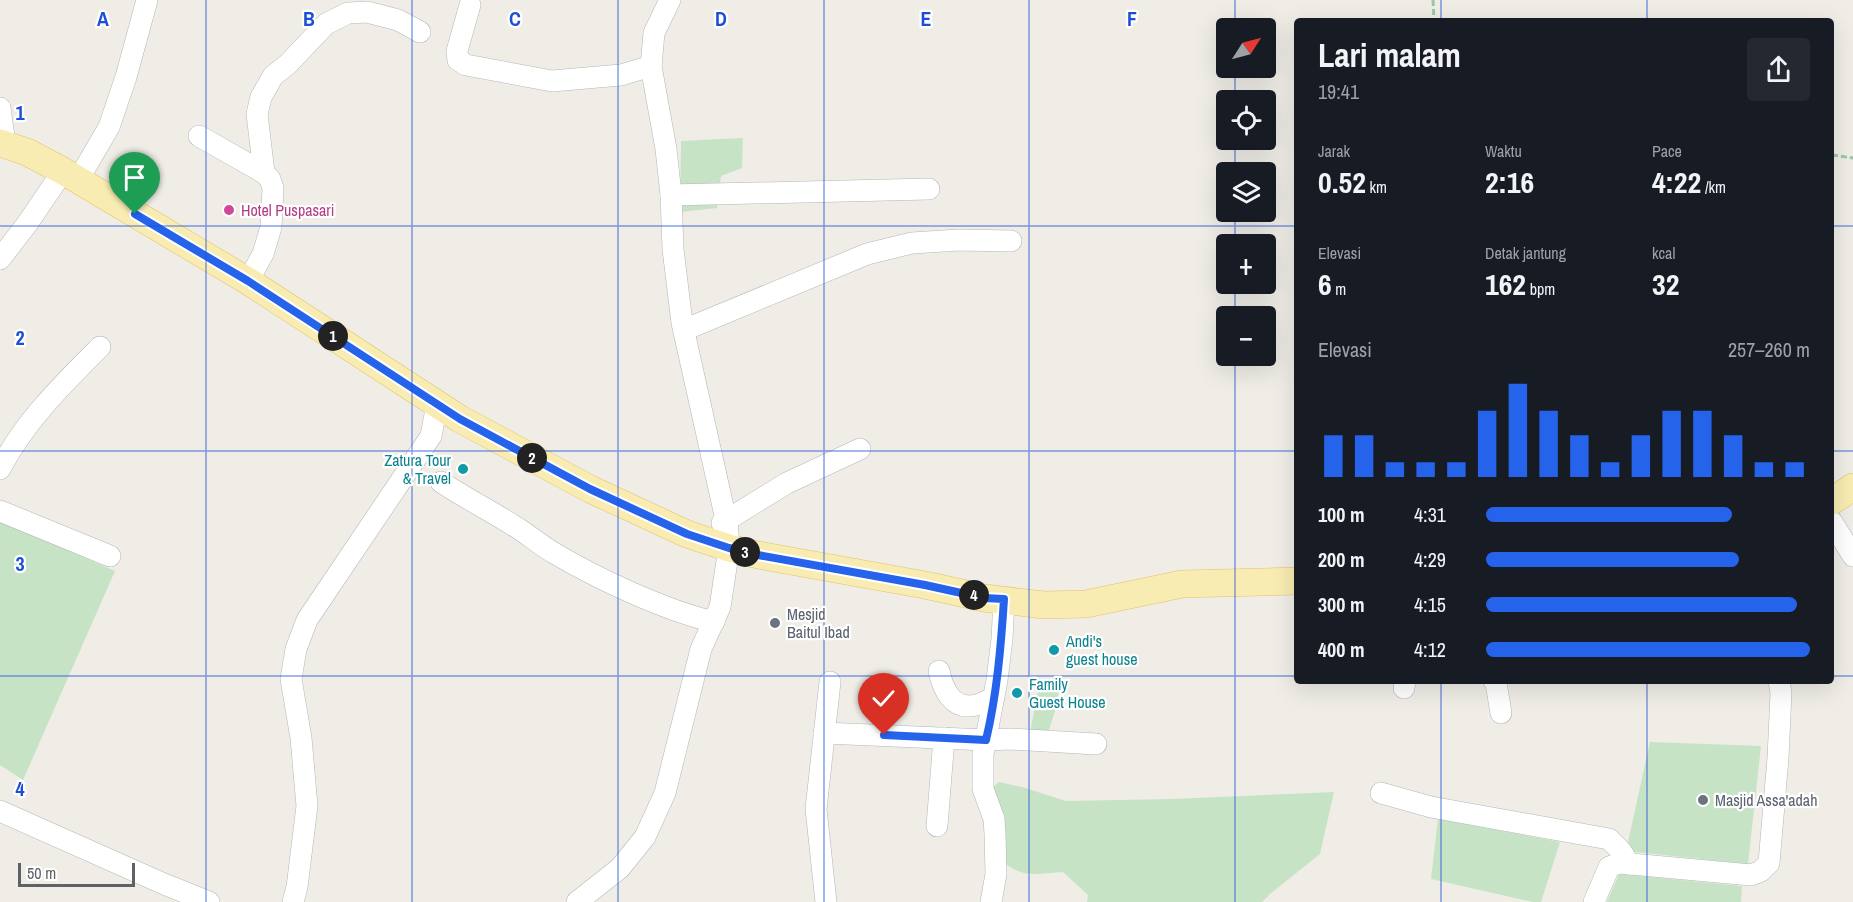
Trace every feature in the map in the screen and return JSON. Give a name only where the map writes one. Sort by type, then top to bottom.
[{"type":"main road","points":[[3,144],[27,152],[71,176],[248,281],[460,419],[590,489],[687,534],[724,529],[925,585],[984,598],[1044,605],[1086,604],[1182,584],[1294,581]]},
{"type":"main road","points":[[1834,500],[1853,487]]},
{"type":"street","points":[[0,259],[27,224],[71,176],[109,126],[126,78],[147,0]]},
{"type":"street","points":[[577,902],[620,868],[645,837],[665,793],[679,730],[707,627],[720,608],[724,529],[684,330],[673,249],[666,149],[651,66],[654,33],[670,0]]},
{"type":"street","points":[[470,5],[457,51],[458,60],[466,65],[552,81],[621,75],[651,66]]},
{"type":"street","points":[[264,173],[257,114],[261,97],[273,76],[288,64],[326,24],[348,13],[367,12],[398,20],[420,32]]},
{"type":"street","points":[[0,108],[3,144]]},
{"type":"street","points":[[199,136],[264,173],[270,179],[273,188],[272,227],[263,254],[248,281]]},
{"type":"street","points":[[671,195],[929,189]]},
{"type":"street","points":[[684,330],[867,254],[912,243],[959,240],[1011,241]]},
{"type":"street","points":[[0,469],[13,444],[54,393],[100,347]]},
{"type":"street","points":[[293,902],[307,806],[301,738],[291,679],[296,649],[307,620],[431,436],[437,404]]},
{"type":"street","points":[[431,436],[460,419]]},
{"type":"street","points":[[724,529],[787,483],[860,449]]},
{"type":"street","points":[[441,482],[469,501],[515,526],[553,552],[707,627]]},
{"type":"street","points":[[0,511],[110,556]]},
{"type":"street","points":[[1834,525],[1853,556]]},
{"type":"street","points":[[991,902],[996,874],[995,834],[994,819],[983,789],[983,754],[1002,639],[1004,599]]},
{"type":"street","points":[[939,671],[943,687],[950,699],[960,704],[975,706],[994,697]]},
{"type":"street","points":[[826,902],[816,810],[830,682]]},
{"type":"street","points":[[1497,684],[1501,714]]},
{"type":"street","points":[[1594,902],[1610,867],[1620,863],[1750,875],[1761,871],[1769,864],[1778,758],[1780,684]]},
{"type":"street","points":[[824,733],[1096,744]]},
{"type":"street","points":[[937,826],[944,738]]},
{"type":"street","points":[[1381,793],[1431,807],[1609,839],[1621,851],[1629,864]]},
{"type":"street","points":[[0,811],[209,902]]},
{"type":"path","points":[[1433,0],[1434,18]]},
{"type":"path","points":[[1834,155],[1853,158]]},
{"type":"green space","points":[[743,138],[742,168],[721,176],[717,208],[680,212],[681,141]]},
{"type":"green space","points":[[0,521],[115,571],[23,780],[0,765]]},
{"type":"green space","points":[[1045,682],[1060,684],[1055,711],[1046,739],[1030,734],[1037,694]]},
{"type":"green space","points":[[1650,742],[1761,746],[1748,864],[1626,851]]},
{"type":"green space","points":[[999,782],[1066,801],[1334,792],[1320,854],[1262,902],[1087,902],[1088,895],[1063,872],[1024,873],[1009,866],[991,851],[994,786]]},
{"type":"green space","points":[[1438,819],[1560,842],[1541,902],[1431,879]]},
{"type":"green space","points":[[1619,874],[1742,886],[1741,902],[1607,902]]},
{"type":"place","name":"Hotel Puspasari","points":[[229,210]]},
{"type":"place","name":"Zatura Tour & Travel","points":[[463,469]]},
{"type":"place","name":"Mesjid Baitul Ibad","points":[[775,623]]},
{"type":"place","name":"Andi's guest house","points":[[1054,650]]},
{"type":"place","name":"Family Guest House","points":[[1017,693]]},
{"type":"place","name":"Masjid Assa'adah","points":[[1703,800]]},
{"type":"route","points":[[135,214],[248,281],[460,419],[590,489],[687,534],[758,555],[984,598],[1004,599],[997,680],[986,740],[884,735]]}]
